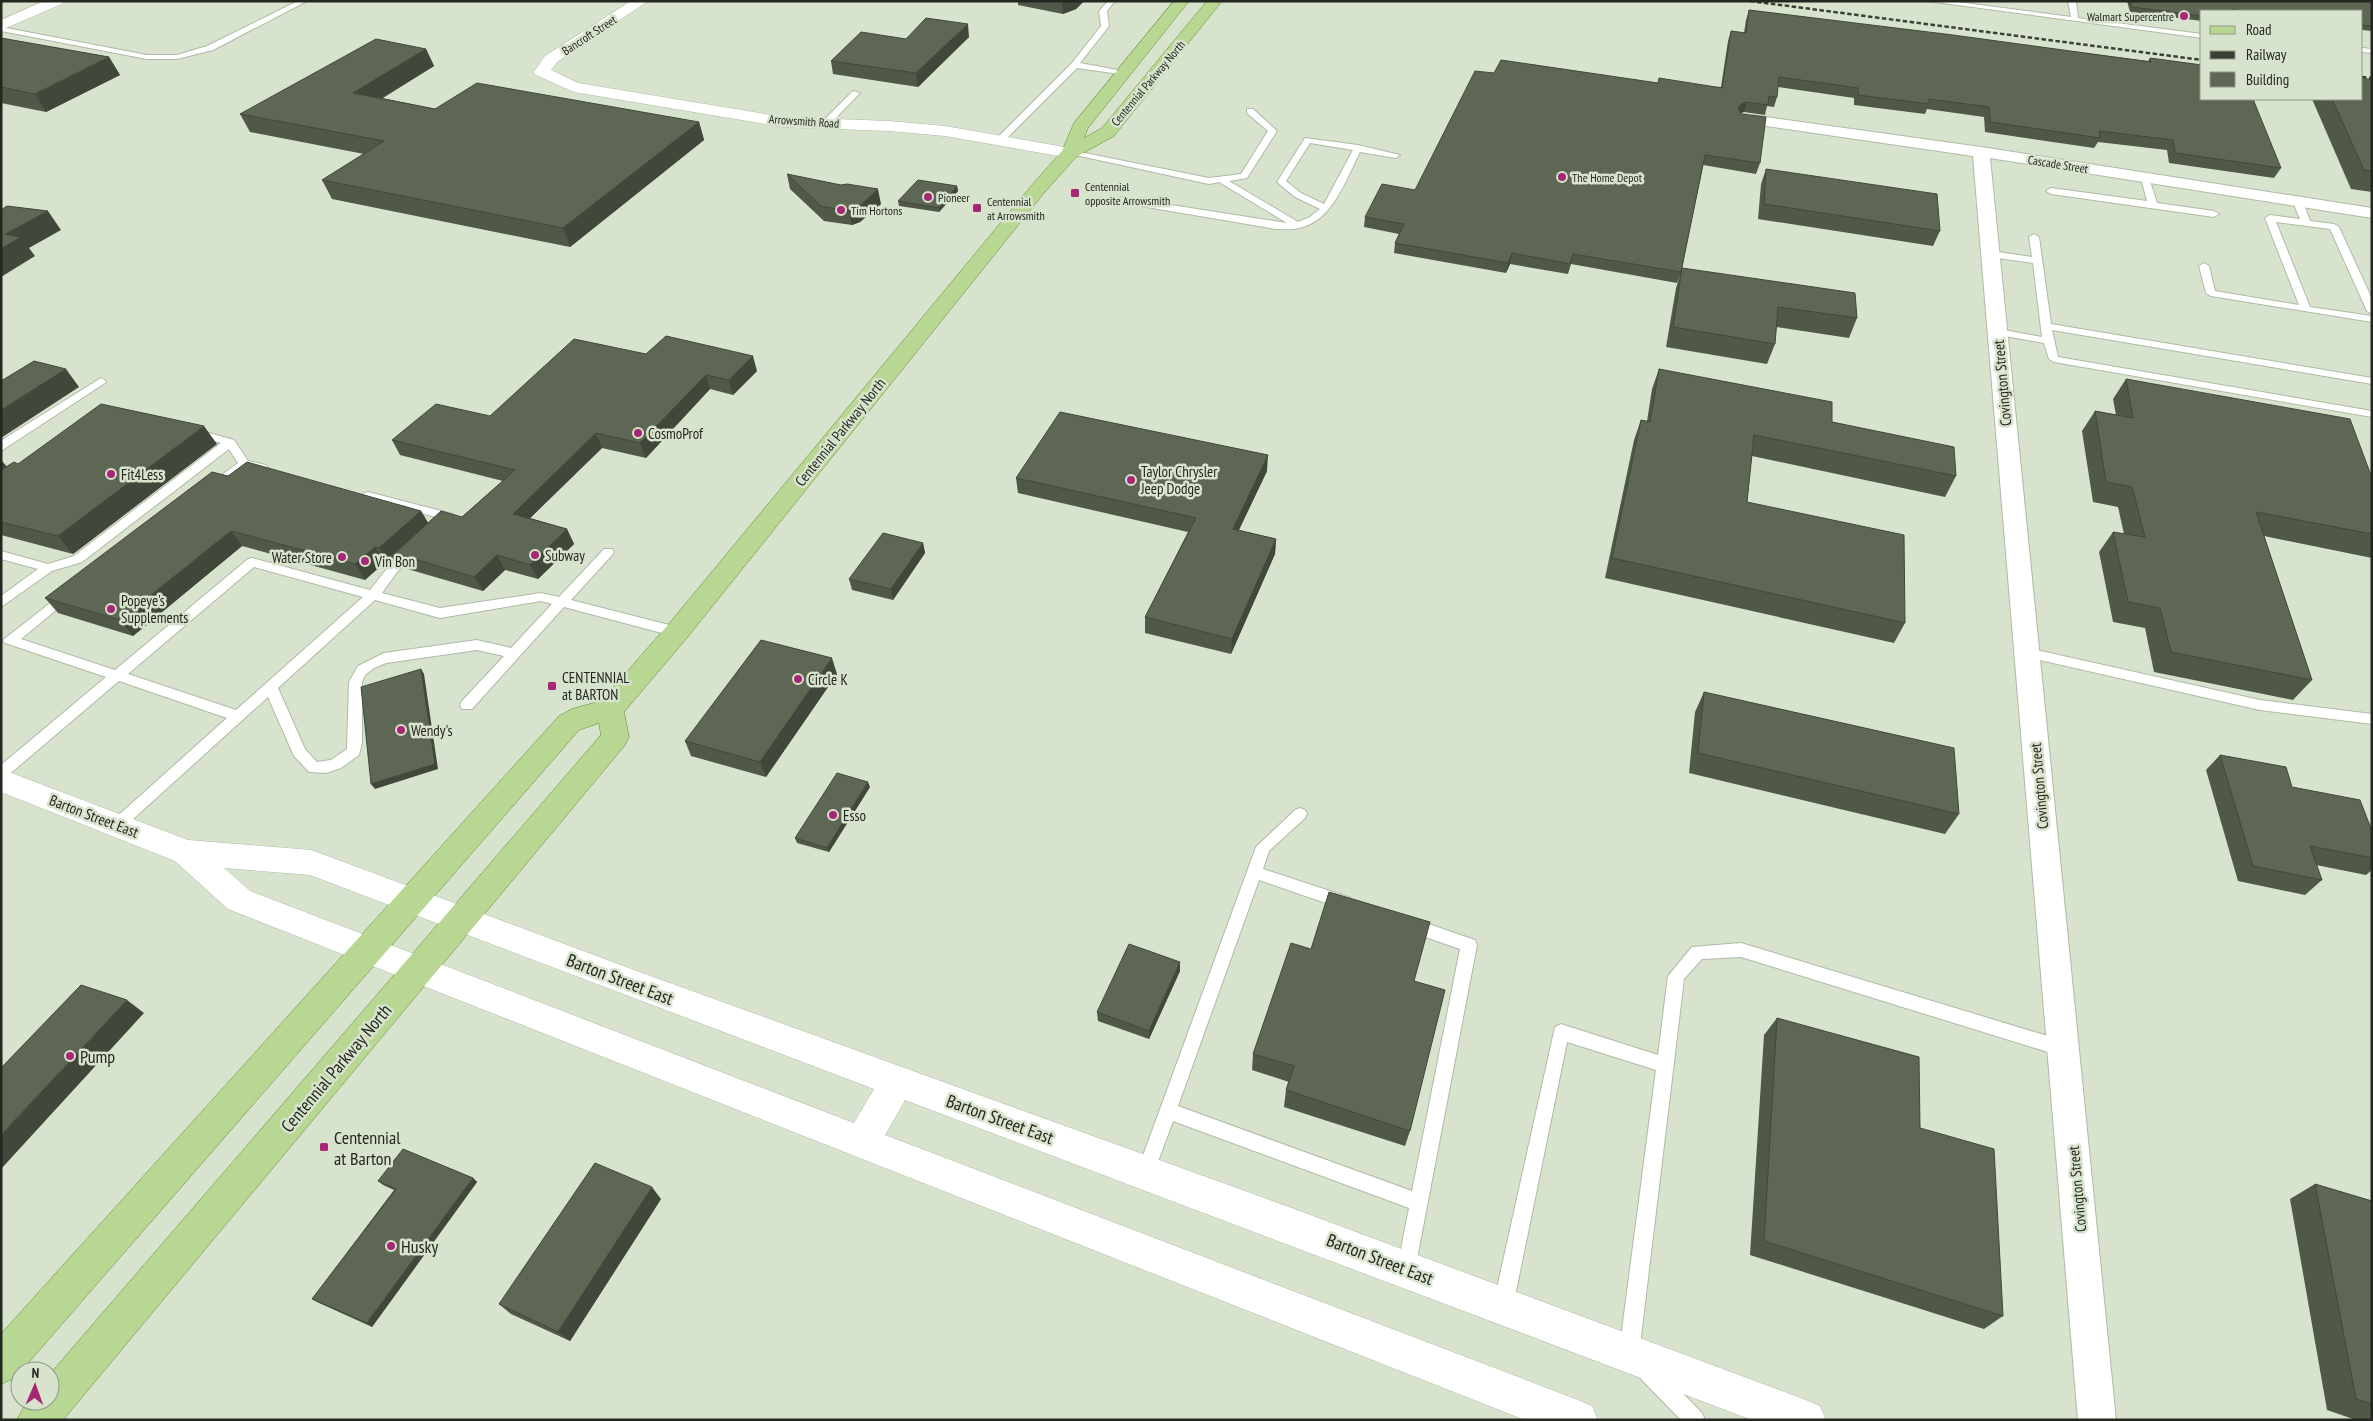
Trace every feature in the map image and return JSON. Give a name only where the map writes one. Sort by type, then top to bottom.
[{"type":"main road","points":[[1,27],[57,1]]},
{"type":"main road","name":"Bancroft Street","points":[[542,72],[551,59],[641,1]]},
{"type":"main road","name":"Centennial Parkway North","points":[[1070,153],[1080,127],[1182,1]]},
{"type":"main road","name":"Centennial Parkway North","points":[[37,1420],[615,737],[610,710],[677,632],[1038,189],[1070,153],[1108,132],[1216,1]]},
{"type":"main road","name":"Arrowsmith Road","points":[[542,72],[574,86],[783,122],[944,131],[1070,153]]},
{"type":"main road","points":[[1,1364],[370,950],[569,723],[582,716],[610,710]]},
{"type":"main road","name":"Barton Street East","points":[[1,780],[186,852],[311,864],[1146,1172],[1806,1420]]},
{"type":"main road","name":"Barton Street East","points":[[186,852],[239,900],[1360,1337],[1578,1420]]},
{"type":"main road","points":[[862,1142],[897,1080]]},
{"type":"street","name":"Cascade Street","points":[[1744,119],[1981,152],[2372,213]]},
{"type":"street","name":"Covington Street","points":[[1981,152],[2098,1420]]},
{"type":"lane","points":[[278,1],[300,3]]},
{"type":"lane","points":[[1000,140],[1075,65],[1105,26],[1103,11],[1112,1]]},
{"type":"lane","points":[[1931,1],[2200,36]]},
{"type":"lane","points":[[2072,1],[2075,20]]},
{"type":"lane","points":[[1,27],[147,57],[166,58],[210,48],[300,3]]},
{"type":"lane","points":[[1075,65],[1124,73]]},
{"type":"lane","points":[[825,124],[856,93]]},
{"type":"lane","points":[[1070,153],[1201,180],[1221,180],[1244,176],[1273,131],[1250,111]]},
{"type":"lane","points":[[1326,208],[1298,195],[1281,182],[1308,140],[1396,155]]},
{"type":"lane","points":[[1120,200],[1276,226],[1298,226],[1313,219],[1326,208],[1358,148]]},
{"type":"lane","points":[[2145,178],[2154,205]]},
{"type":"lane","points":[[1221,180],[1298,226]]},
{"type":"lane","points":[[2051,191],[2214,214]]},
{"type":"lane","points":[[2298,202],[2306,223]]},
{"type":"lane","points":[[2306,309],[2270,218],[2334,227],[2372,311]]},
{"type":"lane","points":[[2034,237],[2048,341],[2054,359],[2372,414]]},
{"type":"lane","points":[[1991,254],[2037,261]]},
{"type":"lane","points":[[2204,266],[2211,293],[2372,319]]},
{"type":"lane","points":[[2046,326],[2372,381]]},
{"type":"lane","points":[[1998,332],[2048,341]]},
{"type":"lane","points":[[1,448],[9,440],[101,381]]},
{"type":"lane","points":[[184,429],[230,442],[244,464],[272,471]]},
{"type":"lane","points":[[1,603],[48,568],[78,559],[230,442]]},
{"type":"lane","points":[[205,493],[244,464]]},
{"type":"lane","points":[[356,493],[449,517],[435,530]]},
{"type":"lane","points":[[117,825],[373,595],[393,569],[421,543]]},
{"type":"lane","points":[[467,705],[608,552]]},
{"type":"lane","points":[[1,555],[48,568]]},
{"type":"lane","points":[[1,773],[252,562],[440,613],[541,597],[677,632]]},
{"type":"lane","points":[[80,587],[10,640],[238,716]]},
{"type":"lane","points":[[271,687],[299,752],[314,768],[325,768],[348,758],[354,751],[355,683],[363,669],[374,662],[384,658],[477,645],[515,654]]},
{"type":"lane","points":[[2027,653],[2260,705],[2372,719]]},
{"type":"lane","points":[[1146,1172],[1263,847],[1300,814]]},
{"type":"lane","points":[[1254,872],[1357,907]]},
{"type":"lane","points":[[1394,920],[1469,945],[1406,1269]]},
{"type":"lane","points":[[1695,1420],[1629,1353],[1676,976],[1698,952],[1742,950],[2064,1049]]},
{"type":"lane","points":[[1503,1306],[1561,1032],[1665,1065]]},
{"type":"lane","points":[[1169,1111],[1419,1203]]},
{"type":"building","name":"Walmart Supercentre","points":[[2130,1],[2372,1],[2372,26],[2363,25],[2363,10],[2200,10],[2200,16],[2132,7]]},
{"type":"building","points":[[1749,10],[2151,62],[2150,58],[2200,65],[2200,100],[2253,100],[2281,168],[2175,153],[2173,140],[2099,131],[2100,138],[1990,122],[1989,107],[1929,99],[1929,104],[1858,95],[1858,88],[1779,77],[1777,97],[1769,96],[1768,105],[1747,102],[1741,104],[1738,108],[1741,114],[1766,117],[1760,163],[1705,155],[1681,272],[1573,254],[1570,264],[1512,253],[1508,263],[1395,243],[1404,224],[1365,217],[1382,184],[1415,190],[1475,71],[1494,73],[1501,60],[1658,83],[1659,78],[1722,88],[1731,31],[1746,33]]},
{"type":"building","points":[[926,18],[968,24],[916,73],[831,61],[861,32],[906,39]]},
{"type":"building","points":[[1,38],[109,57],[35,94],[1,87]]},
{"type":"building","points":[[376,39],[426,49],[353,93],[435,109],[477,83],[699,122],[563,228],[322,180],[384,141],[240,114]]},
{"type":"building","points":[[2363,78],[2372,80],[2372,171],[2364,170],[2332,100],[2363,100]]},
{"type":"building","points":[[1766,169],[1937,194],[1940,231],[1764,204]]},
{"type":"building","points":[[787,174],[841,185],[847,184],[878,189],[858,208],[849,211],[821,206]]},
{"type":"building","points":[[918,180],[957,186],[939,208],[898,201]]},
{"type":"building","points":[[7,206],[48,211],[5,234],[21,237],[1,249],[1,210]]},
{"type":"building","points":[[1682,268],[1855,293],[1857,318],[1778,307],[1775,344],[1673,327]]},
{"type":"building","points":[[666,336],[753,356],[729,380],[706,375],[640,443],[596,433],[513,514],[567,529],[530,565],[497,555],[474,577],[395,553],[441,511],[462,517],[515,470],[392,440],[436,404],[490,416],[574,339],[646,354]]},
{"type":"building","points":[[34,361],[66,369],[1,410],[1,381]]},
{"type":"building","points":[[1659,369],[1832,402],[1832,422],[1954,447],[1956,476],[1754,435],[1747,502],[1904,535],[1905,623],[1612,558],[1641,420],[1650,422]]},
{"type":"building","points":[[2126,379],[2350,419],[2372,478],[2372,534],[2256,512],[2312,680],[2171,652],[2160,608],[2128,602],[2113,532],[2145,537],[2132,487],[2106,482],[2095,411],[2133,418]]},
{"type":"building","name":"Fit4Less","points":[[101,404],[204,426],[58,536],[1,522],[1,470],[14,462],[18,464]]},
{"type":"building","points":[[1060,412],[1268,455],[1233,529],[1276,539],[1232,639],[1145,617],[1196,518],[1016,478]]},
{"type":"building","points":[[247,462],[421,511],[379,548],[375,547],[355,564],[231,531],[120,620],[45,598],[212,472],[228,476]]},
{"type":"building","points":[[883,533],[923,543],[891,589],[849,579]]},
{"type":"building","points":[[761,640],[832,658],[760,762],[685,741]]},
{"type":"building","name":"Wendy's","points":[[421,669],[435,764],[371,784],[361,687]]},
{"type":"building","points":[[1704,692],[1954,748],[1959,814],[1698,753]]},
{"type":"building","points":[[2220,755],[2286,767],[2292,787],[2360,800],[2372,831],[2372,858],[2310,846],[2322,880],[2253,866]]},
{"type":"building","name":"Esso","points":[[837,773],[868,782],[827,848],[795,838]]},
{"type":"building","points":[[1329,892],[1430,922],[1414,981],[1445,990],[1410,1131],[1286,1090],[1294,1066],[1253,1054],[1291,943],[1311,949]]},
{"type":"building","points":[[1129,944],[1180,962],[1149,1031],[1097,1012]]},
{"type":"building","points":[[81,985],[127,1000],[1,1135],[1,1068]]},
{"type":"building","points":[[1777,1018],[1919,1057],[1920,1128],[1994,1149],[2003,1316],[1764,1241]]},
{"type":"building","points":[[403,1149],[473,1178],[367,1323],[312,1299],[396,1189],[378,1181]]},
{"type":"building","points":[[595,1163],[652,1187],[558,1332],[499,1304]]},
{"type":"building","points":[[2315,1184],[2372,1201],[2372,1404],[2356,1399]]},
{"type":"railway","points":[[1750,1],[2200,60]]},
{"type":"railway","points":[[2363,77],[2372,78]]},
{"type":"place","name":"Walmart Supercentre","points":[[2184,16]]},
{"type":"place","name":"The Home Depot","points":[[1562,177]]},
{"type":"place","name":"Centennial opposite Arrowsmith","points":[[1075,193]]},
{"type":"place","name":"Pioneer","points":[[928,197]]},
{"type":"place","name":"Centennial at Arrowsmith","points":[[977,208]]},
{"type":"place","name":"Tim Hortons","points":[[841,210]]},
{"type":"place","name":"CosmoProf","points":[[638,433]]},
{"type":"place","name":"Fit4Less","points":[[111,474]]},
{"type":"place","name":"Taylor Chrysler Jeep Dodge","points":[[1131,480]]},
{"type":"place","name":"Subway","points":[[535,555]]},
{"type":"place","name":"Water Store","points":[[342,557]]},
{"type":"place","name":"Vin Bon","points":[[365,561]]},
{"type":"place","name":"Popeye's Supplements","points":[[111,609]]},
{"type":"place","name":"Circle K","points":[[798,679]]},
{"type":"place","name":"CENTENNIAL at BARTON","points":[[552,686]]},
{"type":"place","name":"Wendy's","points":[[401,730]]},
{"type":"place","name":"Esso","points":[[833,815]]},
{"type":"place","name":"Pump","points":[[70,1056]]},
{"type":"place","name":"Centennial at Barton","points":[[324,1147]]},
{"type":"place","name":"Husky","points":[[391,1246]]}]
